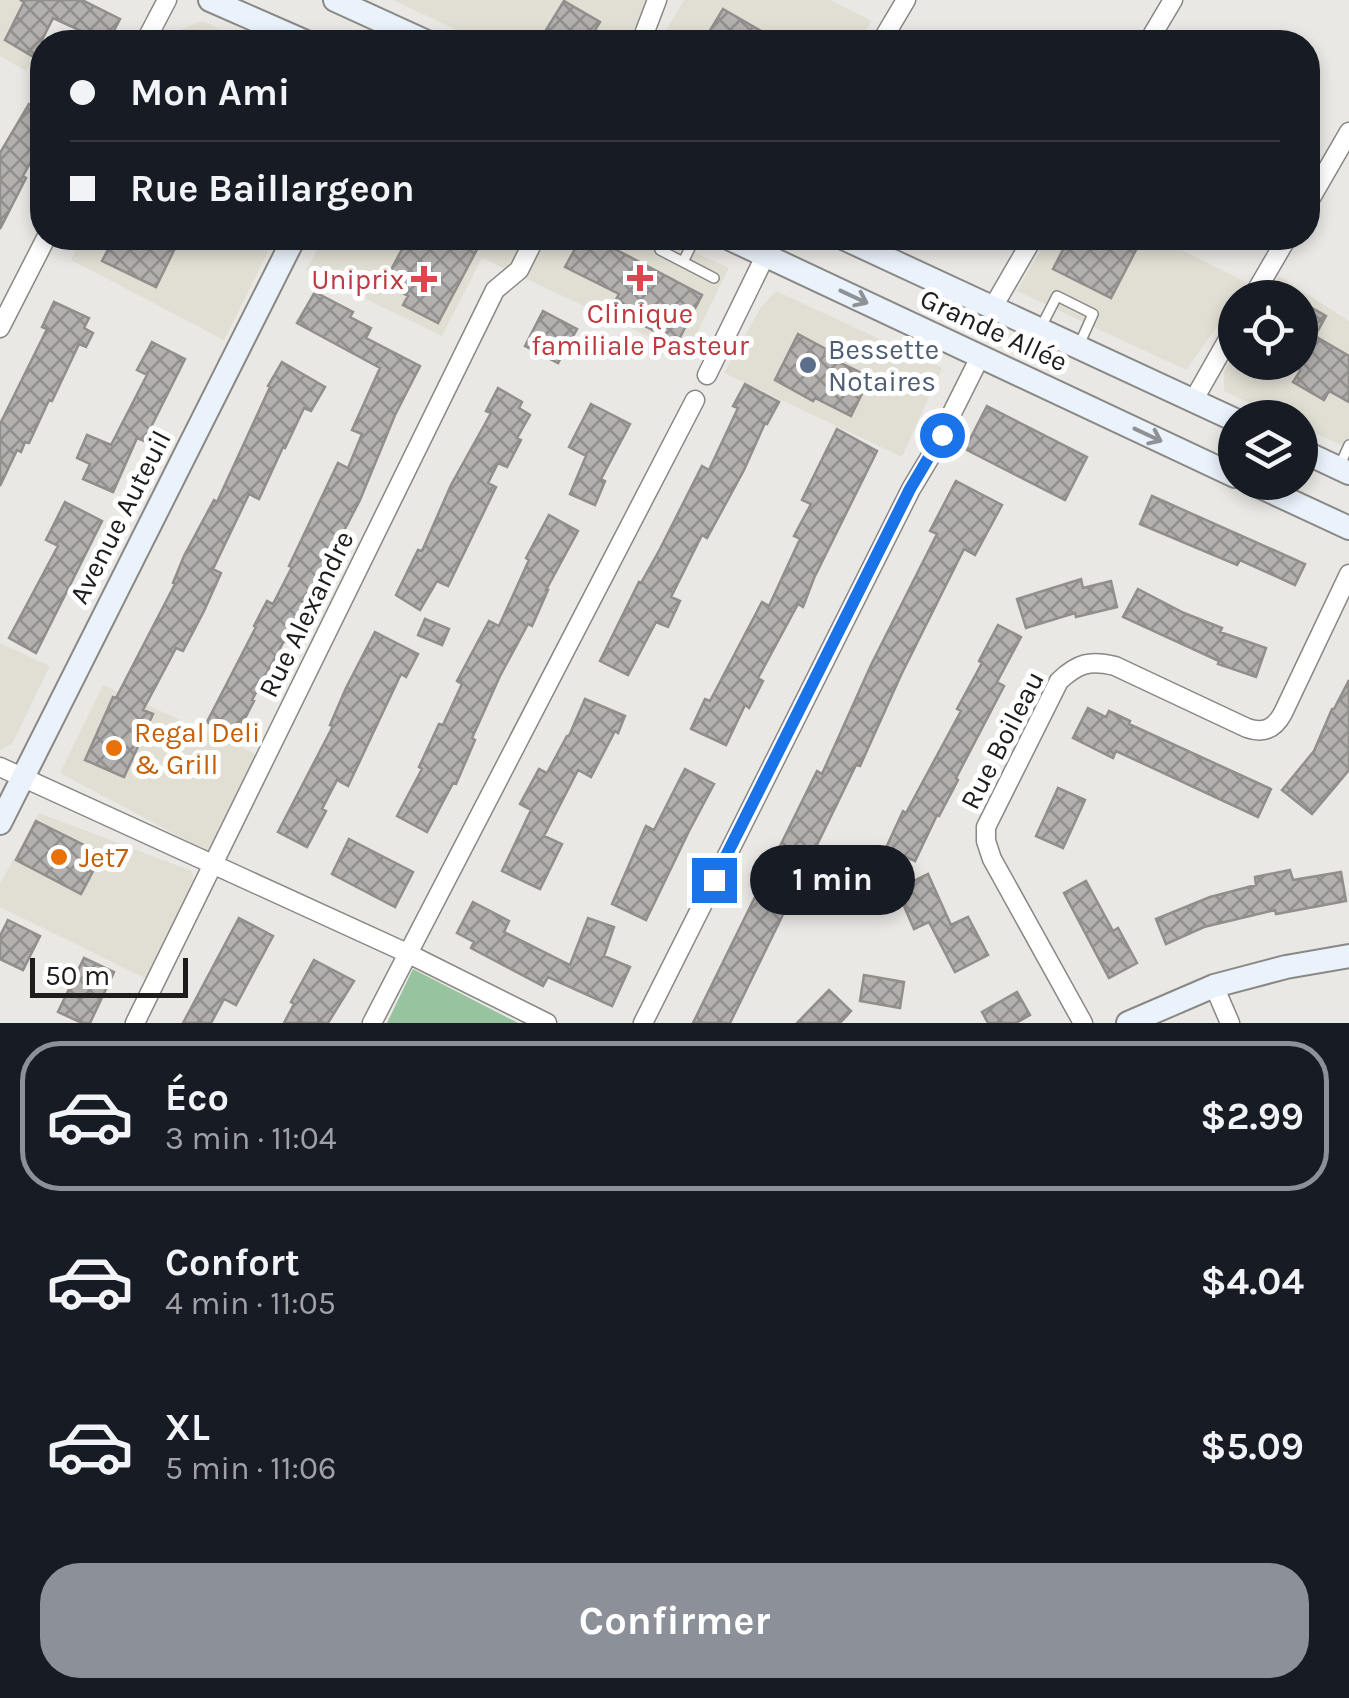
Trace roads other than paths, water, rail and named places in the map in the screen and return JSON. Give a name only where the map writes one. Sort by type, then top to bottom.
[{"type":"main road","points":[[210,0],[279,30]]},
{"type":"main road","points":[[334,0],[393,30]]},
{"type":"main road","name":"Avenue Auteuil","points":[[0,823],[288,250]]},
{"type":"main road","name":"Grande Allée","points":[[776,250],[980,357],[1218,468]]},
{"type":"main road","name":"Grande Allée","points":[[869,250],[1218,412]]},
{"type":"main road","points":[[1318,458],[1344,470]]},
{"type":"main road","points":[[1289,500],[1349,528]]},
{"type":"main road","points":[[1128,1023],[1214,986],[1349,956]]},
{"type":"street","points":[[151,30],[167,0]]},
{"type":"street","points":[[646,30],[657,0]]},
{"type":"street","points":[[888,30],[906,0]]},
{"type":"street","points":[[1155,30],[1173,0]]},
{"type":"street","points":[[1320,182],[1349,132]]},
{"type":"street","points":[[0,328],[40,250]]},
{"type":"street","name":"Rue Alexandre","points":[[135,1023],[495,290],[519,270],[530,250]]},
{"type":"street","points":[[708,375],[769,250]]},
{"type":"street","points":[[993,307],[1026,250]]},
{"type":"street","points":[[1262,280],[1280,250]]},
{"type":"street","points":[[643,1023],[980,357]]},
{"type":"street","points":[[1193,401],[1218,357]]},
{"type":"street","points":[[372,1023],[695,400]]},
{"type":"street","name":"Rue Boileau","points":[[1084,1023],[992,859],[986,840],[986,827],[1059,681],[1070,670],[1098,662],[1115,666],[1247,728],[1267,729],[1284,713],[1349,574]]},
{"type":"street","points":[[0,768],[407,954],[547,1023]]},
{"type":"street","points":[[1214,986],[1230,1023]]},
{"type":"lane","points":[[660,250],[714,278]]},
{"type":"lane","points":[[683,262],[688,250]]},
{"type":"lane","points":[[1040,329],[1057,296],[1094,314],[1078,347]]},
{"type":"lane","points":[[1344,470],[1349,445]]},
{"type":"place","name":"Clinique familiale Pasteur","points":[[640,278]]},
{"type":"place","name":"Uniprix","points":[[424,279]]},
{"type":"place","name":"Bessette Notaires","points":[[808,365]]},
{"type":"place","name":"Regal Deli & Grill","points":[[114,748]]},
{"type":"place","name":"Jet7","points":[[59,857]]}]
